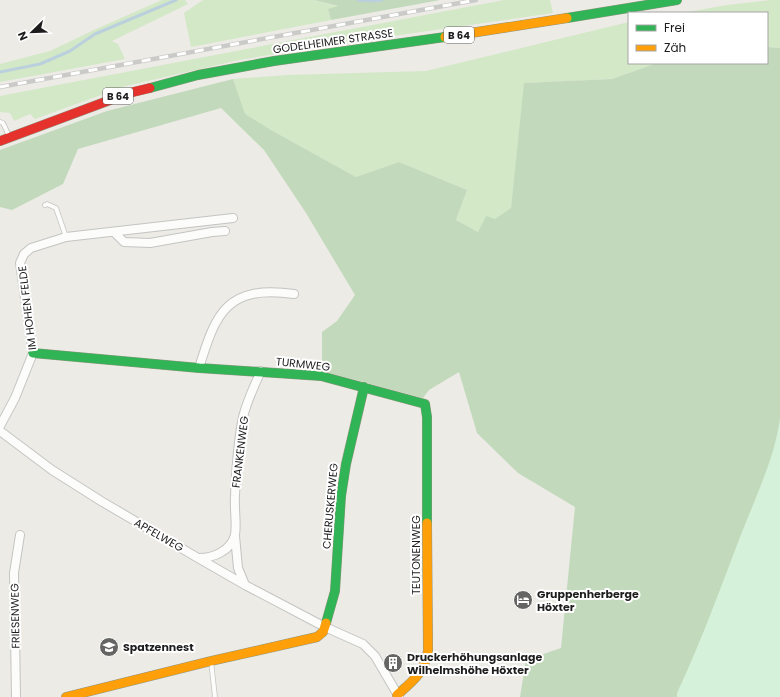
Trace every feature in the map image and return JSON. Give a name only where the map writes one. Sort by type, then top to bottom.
[{"type":"street","name":"GODELHEIMER STRASSE","points":[[0,141],[129,93],[198,75],[274,61],[483,32],[678,0]]},
{"type":"street","name":"IM HOHEN FELDE","points":[[0,426],[15,398],[33,353],[20,263],[24,254],[31,248],[66,237],[233,218]]},
{"type":"street","points":[[115,232],[124,242],[150,243],[225,231]]},
{"type":"street","points":[[198,368],[208,337],[218,317],[231,302],[243,296],[256,293],[273,292],[294,294]]},
{"type":"street","name":"TURMWEG","points":[[33,353],[198,368],[321,376],[425,404]]},
{"type":"street","name":"FRANKENWEG","points":[[244,585],[238,568],[235,536],[235,496],[239,448],[244,416],[249,398],[261,371]]},
{"type":"street","name":"CHERUSKERWEG","points":[[325,627],[335,591],[341,496],[346,464],[364,387]]},
{"type":"street","name":"TEUTONENWEG","points":[[398,696],[413,682],[425,667],[428,651],[427,417],[425,404]]},
{"type":"street","name":"APFELWEG","points":[[0,431],[52,470],[101,501],[244,585],[325,627],[363,644],[376,656],[398,696]]},
{"type":"street","name":"FRIESENWEG","points":[[16,697],[14,573],[20,535]]},
{"type":"street","points":[[198,558],[208,558],[217,555],[229,545],[235,536]]},
{"type":"street","points":[[66,697],[211,661],[317,637],[323,632],[325,627]]},
{"type":"lane","points":[[0,122],[3,123],[10,138]]},
{"type":"lane","points":[[45,205],[47,204],[56,208],[66,237]]},
{"type":"lane","points":[[211,661],[215,697]]},
{"type":"green space","points":[[162,0],[185,0],[188,4],[112,41],[118,44],[125,59],[0,82],[0,64],[50,51]]},
{"type":"green space","points":[[203,0],[314,0],[339,7],[328,9],[331,20],[191,47],[184,13]]},
{"type":"green space","points":[[314,0],[440,0],[331,20],[328,9],[338,6]]},
{"type":"green space","points":[[504,0],[550,0],[553,13],[323,46],[239,60],[126,86],[35,119],[30,114],[14,121],[10,113],[0,112],[0,96]]},
{"type":"green space","points":[[780,0],[780,48],[768,47],[768,12],[688,12],[727,5]]},
{"type":"green space","points":[[628,22],[628,64],[654,64],[612,79],[525,83],[511,208],[478,232],[456,220],[467,190],[399,162],[356,177],[244,114],[233,79],[287,75],[426,71]]},
{"type":"green space","points":[[768,47],[780,48],[780,697],[520,697],[526,660],[561,648],[575,507],[518,473],[477,433],[459,372],[429,390],[423,398],[322,371],[322,332],[337,321],[355,295],[306,213],[264,150],[221,108],[78,149],[63,184],[12,210],[0,207],[0,150],[107,111],[233,79],[245,114],[356,177],[399,162],[467,190],[456,220],[478,232],[486,216],[495,219],[511,208],[524,83],[612,79],[654,64],[768,64]]},
{"type":"green space","points":[[780,419],[780,697],[677,697],[677,693],[703,633],[764,476],[774,448]]},
{"type":"waterway","points":[[0,72],[40,64],[70,51],[95,34],[176,0]]},
{"type":"waterway","points":[[358,0],[382,0]]},
{"type":"railway","points":[[0,87],[476,0]]},
{"type":"traffic: fast","points":[[567,18],[677,0]]},
{"type":"traffic: fast","points":[[150,88],[198,75],[274,61],[445,37]]},
{"type":"traffic: fast","points":[[33,353],[199,368],[321,376],[425,404],[427,417],[427,523]]},
{"type":"traffic: fast","points":[[326,623],[335,591],[341,496],[346,464],[364,387]]},
{"type":"traffic: slow","points":[[445,37],[567,18]]},
{"type":"traffic: slow","points":[[397,695],[413,681],[421,671],[428,651],[427,523]]},
{"type":"traffic: slow","points":[[66,697],[211,661],[317,637],[323,632],[326,623]]},
{"type":"traffic: jam","points":[[0,141],[129,93],[150,88]]},
{"type":"place","name":"Gruppenherberge Höxter","points":[[523,600]]},
{"type":"place","name":"Spatzennest","points":[[109,647]]},
{"type":"place","name":"Druckerhöhungsanlage Wilhelmshöhe Höxter","points":[[393,663]]}]
